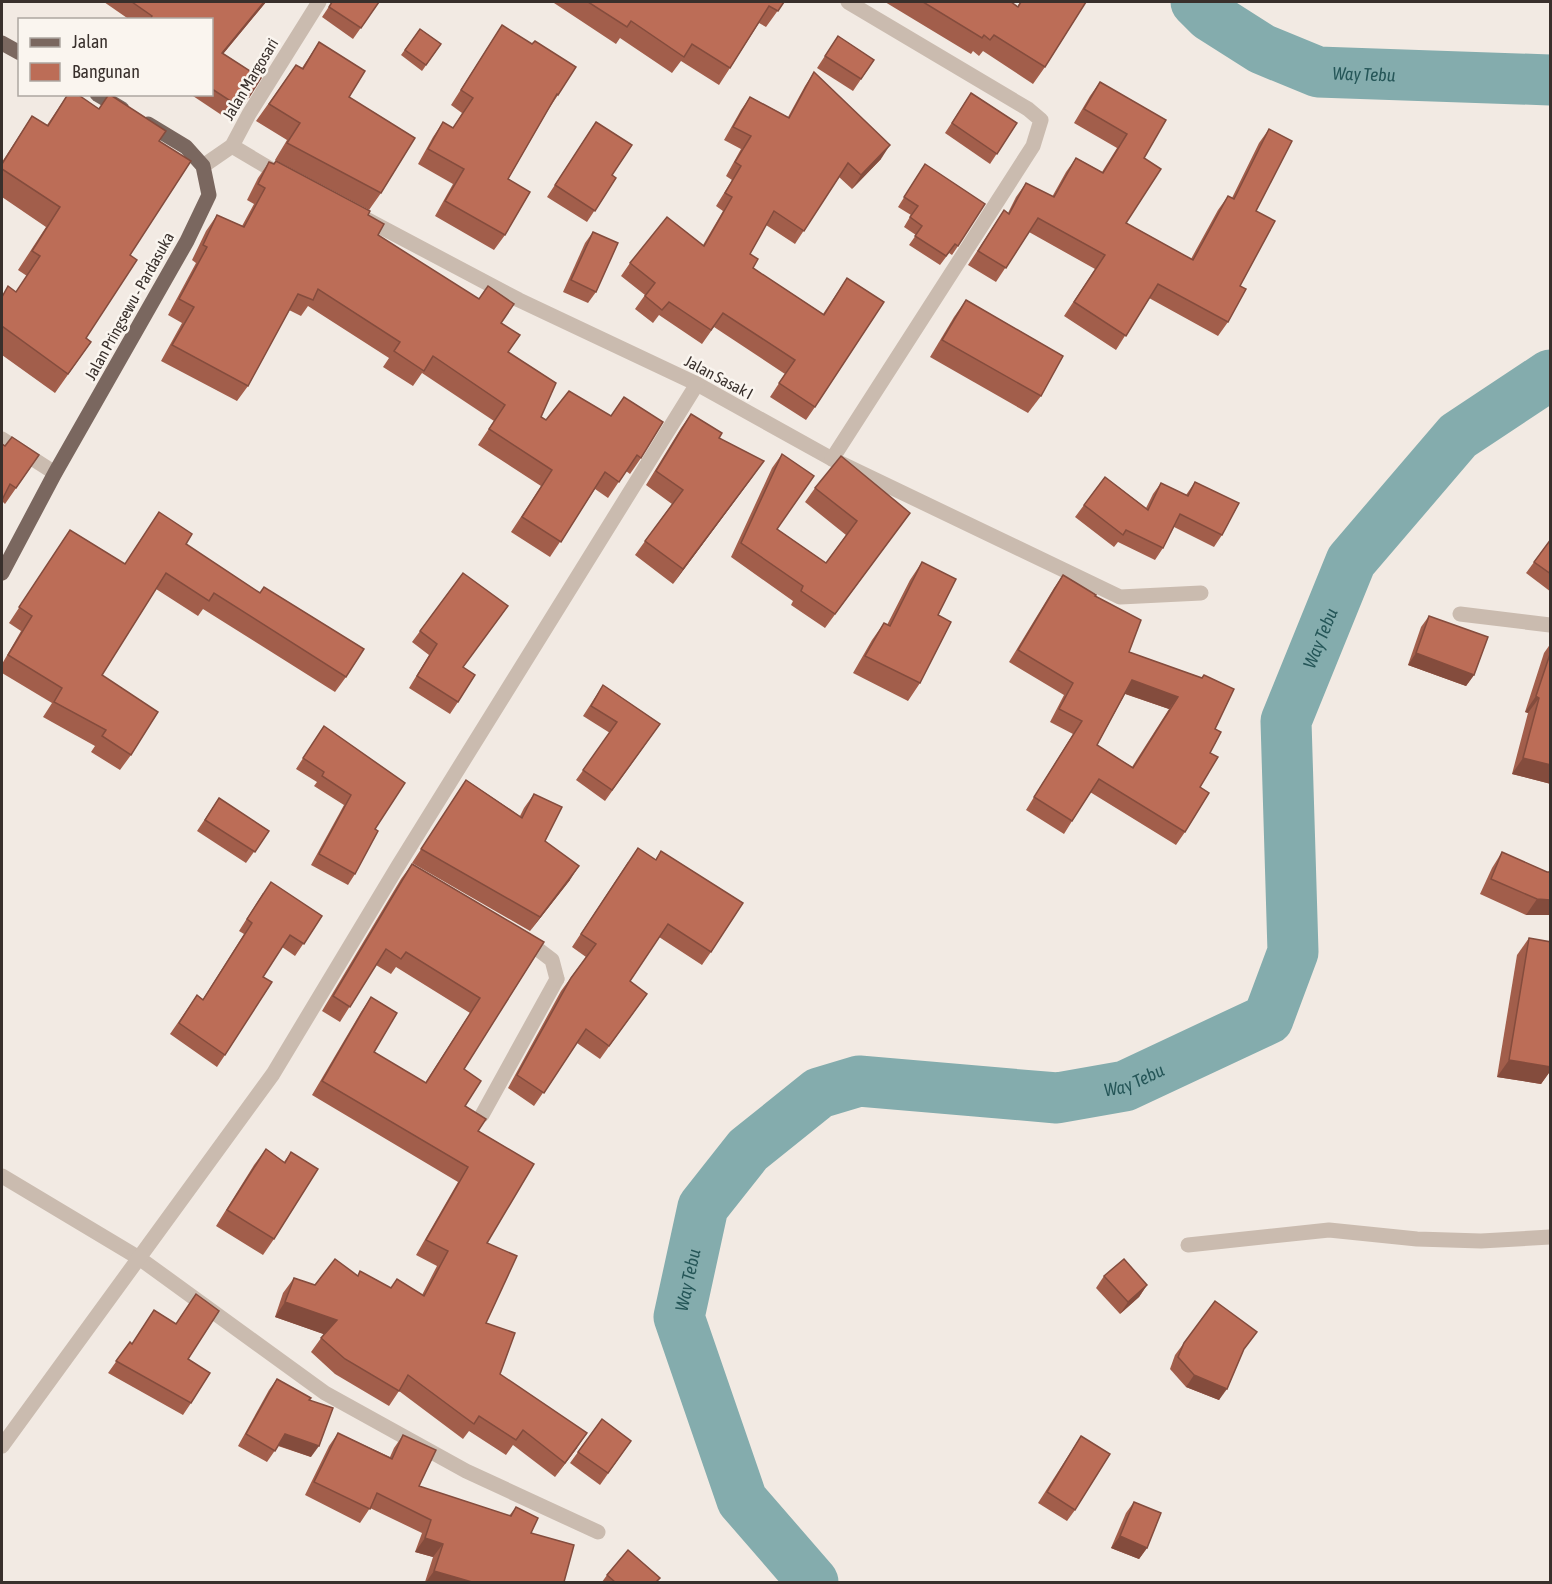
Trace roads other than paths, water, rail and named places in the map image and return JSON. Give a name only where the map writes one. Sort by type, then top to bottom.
[{"type":"main road","points":[[2,43],[18,52]]},
{"type":"main road","points":[[100,96],[186,147],[203,166]]},
{"type":"main road","name":"Jalan Pringsewu - Pardasuka","points":[[2,573],[54,473],[209,195],[203,166]]},
{"type":"street","name":"Jalan Margosari","points":[[203,166],[232,146],[249,114],[318,2]]},
{"type":"street","points":[[832,459],[1033,146],[1041,120],[1028,109],[848,2]]},
{"type":"street","points":[[232,146],[302,186]]},
{"type":"street","name":"Jalan Sasak I","points":[[354,213],[519,300],[697,384],[832,459],[1120,597],[1201,593]]},
{"type":"street","points":[[2,1446],[273,1074],[403,868],[697,384]]},
{"type":"street","points":[[2,439],[54,473]]},
{"type":"street","points":[[1460,614],[1551,625]]},
{"type":"street","points":[[482,1115],[557,979],[552,960],[537,946],[507,928]]},
{"type":"street","points":[[2,1176],[138,1258],[325,1393],[466,1471],[598,1532]]},
{"type":"street","points":[[1188,1245],[1329,1230],[1417,1239],[1480,1241],[1551,1237]]},
{"type":"waterway","name":"Way Tebu","points":[[1196,2],[1210,16],[1262,49],[1318,72],[1550,80]]},
{"type":"waterway","name":"Way Tebu","points":[[813,1582],[742,1500],[679,1317],[703,1207],[748,1150],[819,1093],[859,1081],[1057,1098],[1125,1086],[1268,1019],[1293,952],[1286,721],[1351,561],[1458,436],[1550,375]]}]
